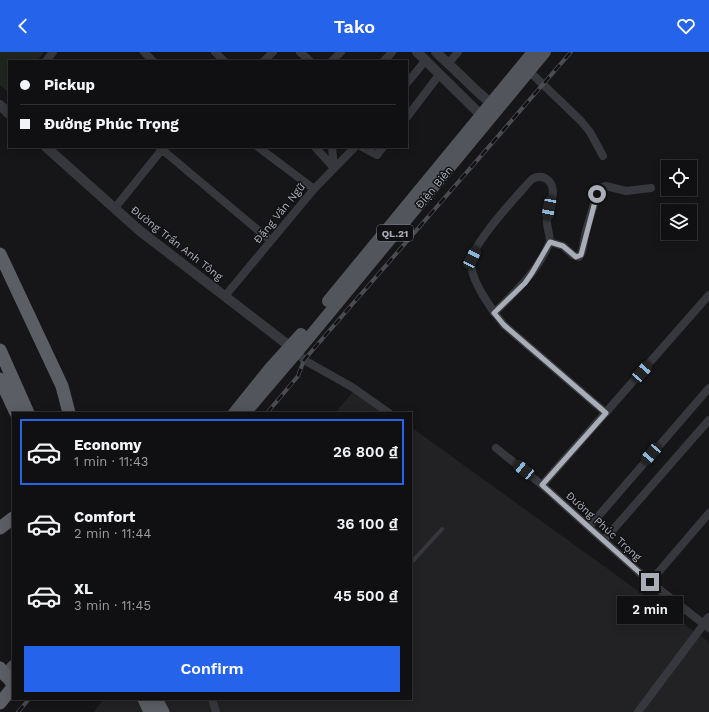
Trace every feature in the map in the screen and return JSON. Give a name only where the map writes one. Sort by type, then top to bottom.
[{"type":"highway","points":[[0,254],[62,386],[70,412]]},
{"type":"highway","points":[[0,350],[28,412]]},
{"type":"highway","points":[[0,379],[16,412]]},
{"type":"highway","points":[[0,528],[12,519]]},
{"type":"highway","points":[[0,703],[12,688]]},
{"type":"highway","points":[[144,700],[150,712]]},
{"type":"highway","points":[[157,700],[163,712]]},
{"type":"main road","name":"Điện Biên","points":[[246,412],[294,349],[494,106],[533,52]]},
{"type":"main road","name":"Điện Biên","points":[[494,106],[529,71],[545,52]]},
{"type":"main road","name":"Điện Biên","points":[[235,412],[271,367],[294,349]]},
{"type":"street","points":[[144,52],[152,60]]},
{"type":"street","points":[[265,60],[273,52]]},
{"type":"street","points":[[300,52],[309,60]]},
{"type":"street","points":[[333,60],[341,52]]},
{"type":"street","points":[[385,60],[392,52]]},
{"type":"street","points":[[417,52],[484,118]]},
{"type":"street","points":[[436,52],[494,106]]},
{"type":"street","points":[[448,64],[458,52]]},
{"type":"street","points":[[408,82],[425,61]]},
{"type":"street","points":[[529,71],[581,121],[590,132],[603,156]]},
{"type":"street","points":[[408,116],[439,75]]},
{"type":"street","name":"Đường Trần Anh Tông","points":[[47,148],[140,231],[294,349]]},
{"type":"street","points":[[114,209],[161,148],[271,241]]},
{"type":"street","points":[[259,148],[314,188]]},
{"type":"street","points":[[315,148],[334,168]]},
{"type":"street","points":[[332,148],[334,168]]},
{"type":"street","name":"Đặng Văn Ngữ","points":[[225,296],[314,188],[354,148]]},
{"type":"street","points":[[364,148],[377,155],[383,148]]},
{"type":"street","points":[[494,313],[525,283],[550,242],[546,221],[553,196],[550,181],[545,178],[539,176],[535,177],[488,230],[472,258],[472,270],[482,294],[494,313],[504,325],[606,413]]},
{"type":"street","points":[[550,242],[563,246],[579,257],[582,252],[586,231],[599,189],[603,186],[626,191],[651,188]]},
{"type":"street","points":[[542,485],[709,295]]},
{"type":"street","points":[[294,349],[304,360],[352,387],[388,412]]},
{"type":"street","points":[[589,527],[709,388]]},
{"type":"street","points":[[604,540],[709,420]]},
{"type":"street","name":"Đường Phúc Trọng","points":[[496,448],[542,485],[650,582],[708,623]]},
{"type":"street","points":[[650,582],[709,513]]},
{"type":"street","points":[[638,712],[708,623]]},
{"type":"street","points":[[212,700],[216,712]]},
{"type":"lane","points":[[412,562],[442,528]]},
{"type":"shaded area","points":[[0,52],[44,52],[38,60],[8,60],[8,92],[0,85]]},
{"type":"shaded area","points":[[357,387],[391,412],[336,412]]},
{"type":"shaded area","points":[[412,428],[709,642],[709,712],[94,712],[102,700],[412,700]]},
{"type":"railway","points":[[268,412],[298,376],[304,360],[571,52]]},
{"type":"railway","points":[[18,712],[28,700]]},
{"type":"route","points":[[597,194],[586,231],[581,255],[576,257],[563,246],[550,242],[525,283],[494,313],[504,325],[606,413],[542,485],[650,582]]}]
